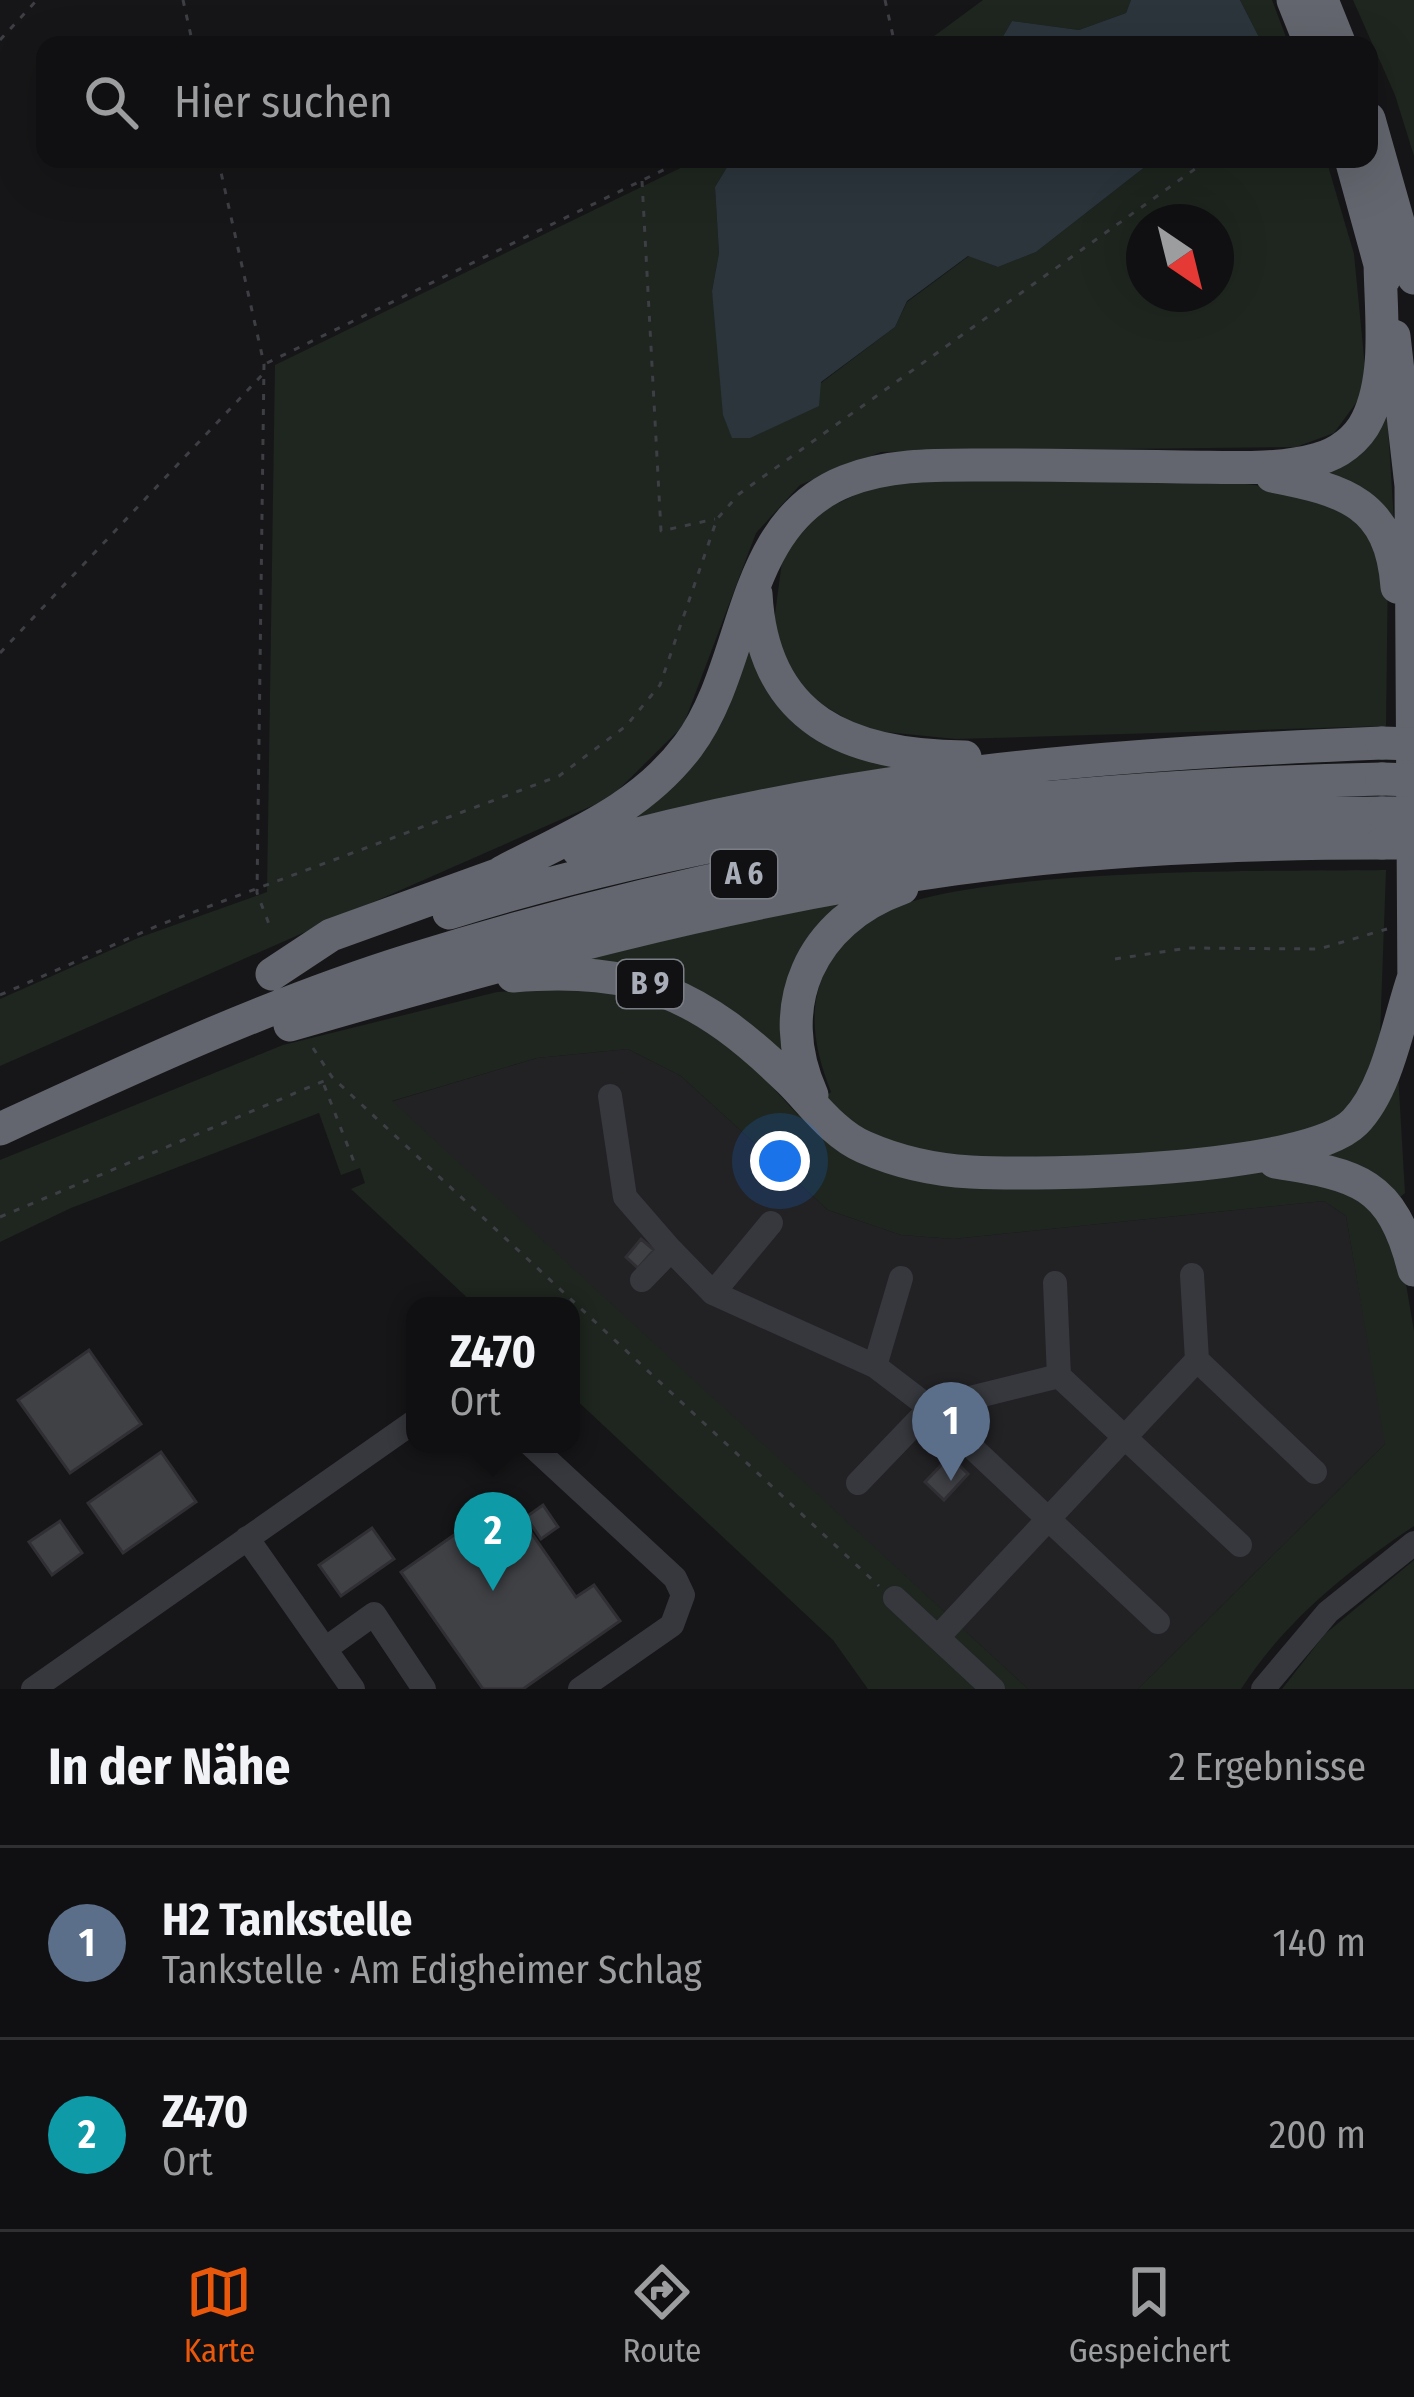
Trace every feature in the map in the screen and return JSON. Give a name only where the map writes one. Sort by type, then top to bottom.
[{"type":"highway","points":[[1293,0],[1307,36]]},
{"type":"highway","points":[[1322,0],[1336,36]]},
{"type":"highway","points":[[1378,157],[1404,265],[1414,1005]]},
{"type":"highway","points":[[502,872],[620,812],[671,766],[716,699],[771,545],[805,504],[865,474],[918,465],[1229,467],[1319,459],[1360,432],[1372,406],[1404,265],[1356,168]]},
{"type":"highway","points":[[1229,467],[1340,492],[1373,516],[1396,562],[1412,646]]},
{"type":"highway","points":[[756,585],[765,659],[794,703],[820,724],[853,740],[911,753],[1044,761]]},
{"type":"highway","points":[[502,872],[732,810],[1044,761],[1398,743]]},
{"type":"highway","name":"A 6","points":[[502,872],[331,934],[272,974],[487,901],[623,865],[977,801],[1172,784],[1398,812]]},
{"type":"highway","points":[[133,1067],[184,1061],[440,982],[674,920],[955,869],[1179,847],[1398,812]]},
{"type":"highway","name":"A 6","points":[[0,1129],[133,1067],[407,961],[597,906],[896,846],[1183,815],[1398,812]]},
{"type":"highway","points":[[955,869],[856,910],[816,949],[800,981],[794,1032],[801,1072],[817,1108],[860,1146],[925,1167],[1034,1174],[1250,1158],[1319,1144],[1354,1123],[1375,1090],[1413,979]]},
{"type":"highway","name":"B 9","points":[[440,982],[556,973],[645,982],[684,996],[727,1022],[817,1108]]},
{"type":"highway","points":[[1250,1158],[1330,1171],[1378,1192],[1399,1223],[1414,1270]]},
{"type":"street","points":[[610,1096],[625,1197],[713,1293],[875,1366],[930,1408],[1158,1622]]},
{"type":"street","points":[[713,1293],[771,1222]]},
{"type":"street","points":[[642,1280],[671,1250]]},
{"type":"street","points":[[1192,1275],[1197,1360],[1316,1472]]},
{"type":"street","points":[[875,1366],[901,1278]]},
{"type":"street","points":[[1055,1283],[1060,1376],[1240,1545]]},
{"type":"street","points":[[938,1637],[1197,1360]]},
{"type":"street","points":[[858,1483],[930,1408],[1060,1376]]},
{"type":"street","points":[[33,1689],[406,1427]]},
{"type":"street","points":[[540,1453],[675,1578],[683,1594],[672,1624],[580,1689]]},
{"type":"street","points":[[247,1538],[353,1689]]},
{"type":"street","points":[[1263,1689],[1328,1612],[1414,1543]]},
{"type":"street","points":[[895,1598],[993,1689]]},
{"type":"street","points":[[325,1649],[374,1614],[424,1689]]},
{"type":"path","points":[[0,40],[37,0]]},
{"type":"path","points":[[183,0],[191,36]]},
{"type":"path","points":[[885,0],[893,36]]},
{"type":"path","points":[[220,168],[264,364],[257,892],[269,924]]},
{"type":"path","points":[[264,364],[667,168]]},
{"type":"path","points":[[0,995],[159,925],[560,776],[614,736],[660,686],[717,519],[773,467],[1196,168]]},
{"type":"path","points":[[642,180],[662,531],[717,519]]},
{"type":"path","points":[[0,653],[262,374]]},
{"type":"path","points":[[1115,959],[1187,948],[1319,949],[1413,925]]},
{"type":"path","points":[[313,1048],[332,1077],[570,1297]]},
{"type":"path","points":[[0,1217],[332,1077]]},
{"type":"path","points":[[323,1084],[354,1162]]},
{"type":"path","points":[[580,1306],[895,1598]]},
{"type":"shaded area","points":[[983,0],[1131,0],[1126,13],[1079,30],[1012,21],[1003,36],[934,36]]},
{"type":"shaded area","points":[[1131,0],[1240,0],[1258,36],[1003,36],[1012,21],[1079,30],[1126,13]]},
{"type":"shaded area","points":[[1240,0],[1272,0],[1286,36],[1258,36]]},
{"type":"shaded area","points":[[1353,0],[1414,0],[1414,156],[1378,57],[1378,36],[1369,36]]},
{"type":"shaded area","points":[[680,168],[727,168],[715,187],[719,253],[712,291],[721,346],[821,383],[895,327],[907,302],[969,256],[998,267],[1036,252],[1143,168],[1329,168],[1354,254],[1367,388],[1334,433],[1296,447],[881,452],[800,485],[756,533],[683,726],[610,798],[0,1066],[0,999],[138,938],[267,892],[275,365]]},
{"type":"shaded area","points":[[727,168],[1143,168],[1036,252],[998,267],[968,256],[907,301],[895,327],[821,382],[819,406],[750,438],[732,438],[723,415],[712,291],[719,253],[715,187]]},
{"type":"shaded area","points":[[1387,411],[1394,522],[1314,470]]},
{"type":"shaded area","points":[[939,476],[1222,481],[1303,491],[1341,503],[1388,561],[1386,726],[956,739],[865,730],[796,689],[773,629],[783,554],[822,511],[874,486]]},
{"type":"shaded area","points":[[745,636],[759,664],[891,767],[626,821]]},
{"type":"shaded area","points":[[1386,870],[1380,1037],[1398,1073],[1405,1193],[1399,1198],[1349,1183],[1399,1243],[1414,1331],[1414,1526],[1319,1599],[1277,1641],[1241,1689],[1138,1689],[1385,1444],[1346,1216],[1324,1201],[953,1239],[901,1235],[828,1210],[681,1076],[628,1049],[537,1058],[392,1101],[1028,1689],[868,1689],[833,1640],[580,1403],[580,1297],[466,1297],[351,1189],[365,1183],[360,1168],[341,1175],[319,1113],[71,1208],[0,1242],[0,1160],[283,1045],[497,992],[570,988],[645,995],[733,1044],[798,1115],[831,1092],[817,1046],[816,1004],[829,964],[860,926],[898,906],[956,891],[1192,872]]},
{"type":"shaded area","points":[[834,902],[843,905],[789,1055],[577,958]]},
{"type":"shaded area","points":[[628,1049],[681,1076],[828,1210],[901,1235],[953,1239],[1324,1201],[1346,1216],[1386,1443],[1138,1689],[1028,1689],[390,1102],[537,1058]]},
{"type":"shaded area","points":[[1414,1560],[1414,1689],[1282,1689],[1325,1634]]},
{"type":"building","points":[[641,1239],[654,1250],[638,1268],[626,1257]]},
{"type":"building","points":[[89,1350],[141,1424],[70,1473],[18,1400]]},
{"type":"building","points":[[161,1452],[196,1502],[123,1553],[88,1503]]},
{"type":"building","points":[[950,1456],[968,1474],[944,1500],[925,1482]]},
{"type":"building","points":[[507,1498],[576,1597],[594,1585],[620,1621],[523,1689],[483,1689],[401,1572]]},
{"type":"building","points":[[543,1505],[558,1527],[541,1539],[526,1517]]},
{"type":"building","points":[[60,1521],[82,1553],[52,1575],[29,1542]]},
{"type":"building","points":[[372,1528],[394,1559],[341,1596],[319,1565]]},
{"type":"place","name":"H2 Tankstelle","points":[[951,1481]]},
{"type":"place","name":"Z470","points":[[493,1591]]}]
